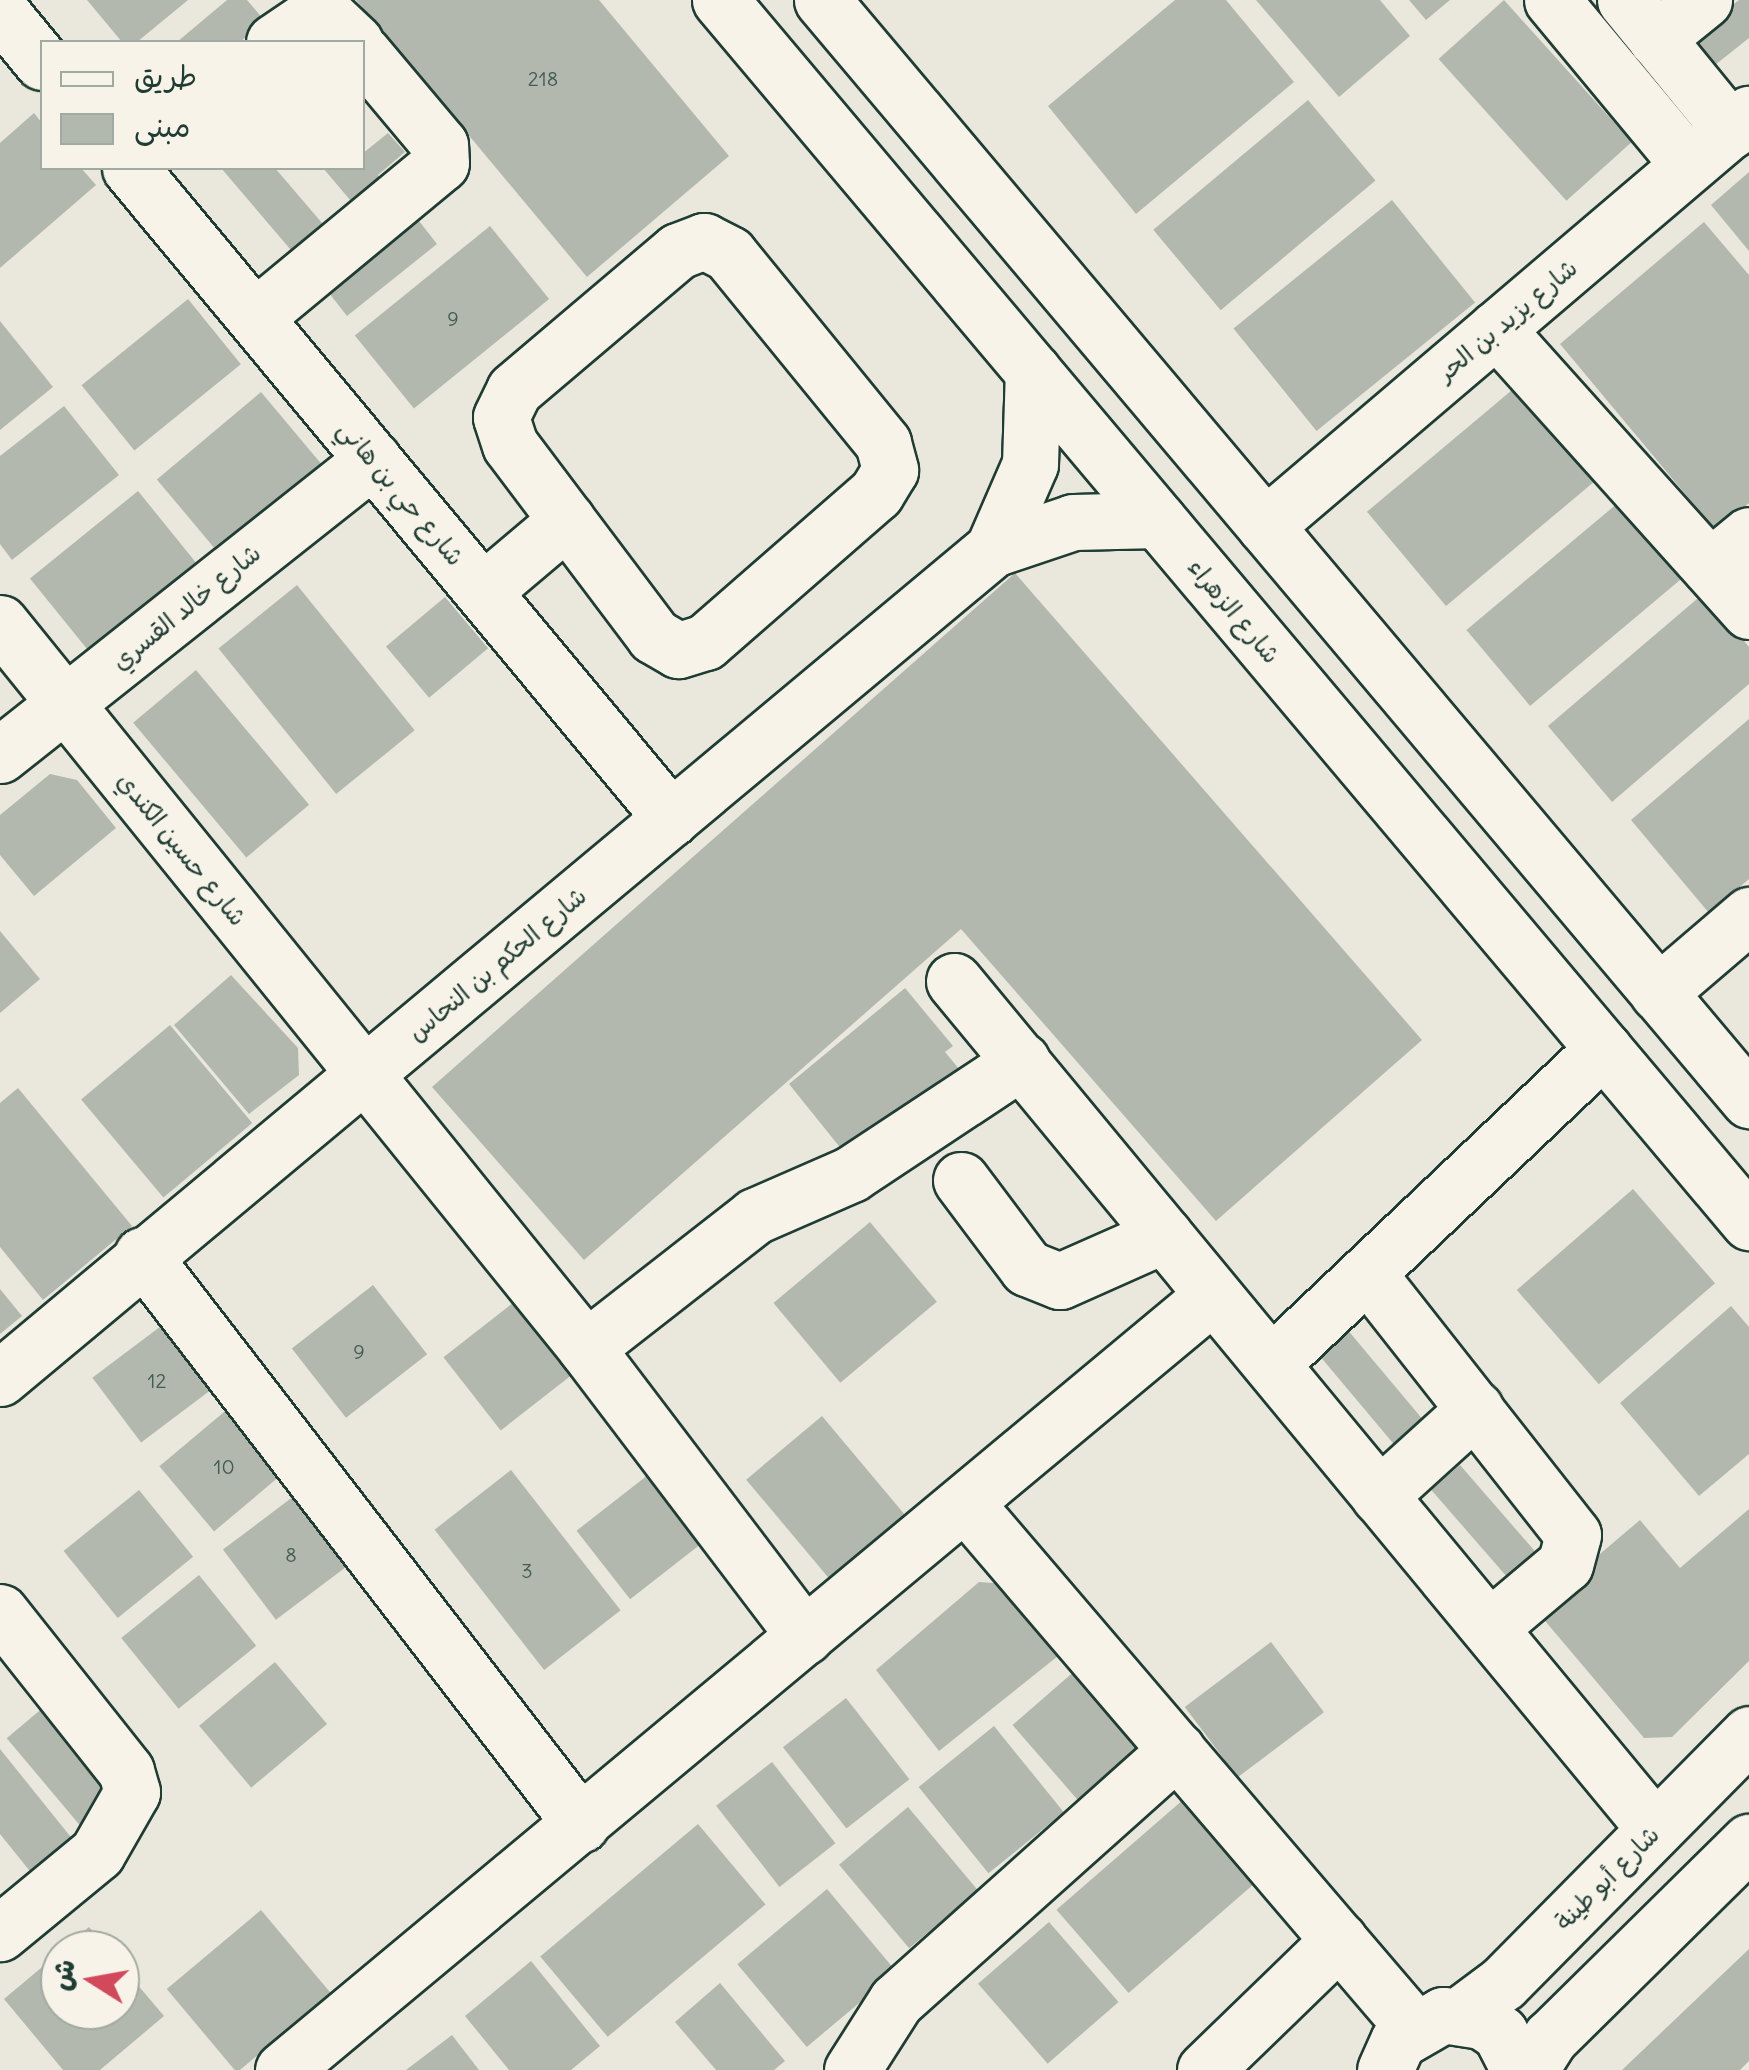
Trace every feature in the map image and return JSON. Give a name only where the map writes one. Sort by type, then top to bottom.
[{"type":"street","name":"شارع الزهراء","points":[[720,0],[1749,1222]]},
{"type":"street","points":[[822,0],[1658,993],[1742,1083]]},
{"type":"street","points":[[1552,0],[1689,165]]},
{"type":"street","points":[[1704,0],[1640,20],[1740,122]]},
{"type":"street","points":[[0,10],[40,60]]},
{"type":"street","points":[[277,40],[321,10],[353,40]]},
{"type":"street","points":[[255,317],[441,163],[440,145],[365,56]]},
{"type":"street","name":"شارع يزيد بن الحر","points":[[1265,526],[1740,122]]},
{"type":"street","name":"شارع حي بن هاني","points":[[132,170],[671,818]]},
{"type":"street","points":[[690,243],[718,245],[729,254],[890,456],[886,483],[693,648],[678,650],[654,636],[567,520],[503,432],[505,402],[690,243]]},
{"type":"street","points":[[1496,329],[1729,551],[1749,610]]},
{"type":"street","name":"شارع الحكم بن النحاس","points":[[993,549],[1030,464],[1032,371]]},
{"type":"street","name":"شارع خالد القسري","points":[[0,755],[373,459]]},
{"type":"street","points":[[482,592],[567,520]]},
{"type":"street","name":"شارع الحكم بن النحاس","points":[[0,1378],[993,549],[1073,522],[1158,520]]},
{"type":"street","name":"شارع حسين الكندي","points":[[0,623],[586,1348],[805,1636]]},
{"type":"street","points":[[1658,993],[1749,915]]},
{"type":"street","points":[[954,981],[1655,1829]]},
{"type":"street","points":[[1270,1364],[1603,1049]]},
{"type":"street","points":[[586,1348],[755,1216],[851,1174],[1022,1060]]},
{"type":"street","points":[[961,1180],[1027,1268],[1060,1282],[1164,1235]]},
{"type":"street","points":[[142,1256],[581,1824]]},
{"type":"street","points":[[1367,1274],[1568,1526],[1574,1546],[1565,1564],[1489,1628]]},
{"type":"street","points":[[283,2070],[1212,1296]]},
{"type":"street","points":[[1380,1496],[1475,1409]]},
{"type":"street","points":[[965,1503],[1419,2037],[1500,2033],[1520,2070]]},
{"type":"street","points":[[0,1612],[126,1771],[132,1792],[97,1852],[0,1934]]},
{"type":"street","name":"شارع أبو طينة","points":[[1419,2037],[1503,1983],[1749,1734]]},
{"type":"street","points":[[852,2070],[896,2000],[1177,1750]]},
{"type":"street","points":[[1530,2070],[1551,2037],[1749,1842]]},
{"type":"street","points":[[1206,2070],[1339,1940]]},
{"type":"building","points":[[87,0],[188,0],[139,40],[120,40]]},
{"type":"building","points":[[227,0],[247,0],[265,21],[242,40],[179,40]]},
{"type":"building","points":[[356,0],[599,0],[729,156],[587,277]]},
{"type":"building","points":[[1175,0],[1226,0],[1294,82],[1136,214],[1048,106]]},
{"type":"building","points":[[1256,0],[1380,0],[1410,36],[1339,97]]},
{"type":"building","points":[[1409,0],[1450,0],[1426,20]]},
{"type":"building","points":[[1504,0],[1632,142],[1566,201],[1439,59]]},
{"type":"building","points":[[1739,0],[1749,0],[1749,38],[1715,65],[1693,35]]},
{"type":"building","points":[[1308,100],[1375,180],[1221,310],[1153,230]]},
{"type":"building","points":[[34,113],[40,120],[40,170],[83,170],[96,185],[0,268],[0,143]]},
{"type":"building","points":[[388,133],[405,152],[378,175],[384,183],[356,207],[325,170],[365,170],[365,152]]},
{"type":"building","points":[[223,170],[277,170],[328,230],[296,256]]},
{"type":"building","points":[[1749,172],[1749,251],[1711,205]]},
{"type":"building","points":[[428,200],[435,208],[419,221],[437,244],[347,316],[322,284]]},
{"type":"building","points":[[1392,200],[1475,303],[1317,431],[1233,328]]},
{"type":"building","points":[[1704,222],[1749,275],[1749,503],[1716,531],[1560,344]]},
{"type":"building","points":[[490,226],[549,299],[414,409],[355,336]]},
{"type":"building","points":[[188,299],[241,364],[134,450],[82,385]]},
{"type":"building","points":[[0,321],[53,387],[0,430]]},
{"type":"building","points":[[1524,380],[1603,474],[1446,606],[1367,512]]},
{"type":"building","points":[[261,392],[330,474],[226,561],[157,479]]},
{"type":"building","points":[[64,406],[119,475],[12,560],[0,544],[0,456]]},
{"type":"building","points":[[138,491],[207,576],[99,664],[30,578]]},
{"type":"building","points":[[1625,497],[1689,573],[1530,706],[1466,630]]},
{"type":"building","points":[[1015,573],[1422,1040],[1216,1221],[961,929],[584,1260],[432,1087]]},
{"type":"building","points":[[297,585],[415,730],[336,794],[219,649]]},
{"type":"building","points":[[1704,593],[1749,647],[1749,684],[1612,802],[1548,726]]},
{"type":"building","points":[[445,597],[488,648],[429,698],[386,646]]},
{"type":"building","points":[[196,670],[309,805],[246,858],[133,723]]},
{"type":"building","points":[[1749,719],[1749,879],[1709,913],[1631,820]]},
{"type":"building","points":[[50,774],[77,780],[116,828],[34,896],[0,855],[0,815]]},
{"type":"building","points":[[0,931],[40,979],[0,1013]]},
{"type":"building","points":[[231,975],[298,1048],[299,1075],[249,1114],[174,1025]]},
{"type":"building","points":[[905,988],[953,1046],[945,1052],[964,1075],[855,1166],[789,1084]]},
{"type":"building","points":[[170,1025],[252,1123],[163,1198],[81,1100]]},
{"type":"building","points":[[18,1088],[132,1226],[43,1300],[0,1247],[0,1103]]},
{"type":"building","points":[[1633,1189],[1715,1283],[1599,1384],[1517,1290]]},
{"type":"building","points":[[870,1222],[937,1302],[840,1383],[773,1303]]},
{"type":"building","points":[[373,1285],[427,1354],[346,1418],[292,1348]]},
{"type":"building","points":[[0,1289],[22,1316],[0,1334]]},
{"type":"building","points":[[527,1292],[584,1365],[501,1431],[443,1357]]},
{"type":"building","points":[[1731,1306],[1749,1327],[1749,1454],[1699,1496],[1620,1403]]},
{"type":"building","points":[[173,1317],[222,1382],[141,1442],[92,1378]]},
{"type":"building","points":[[1346,1328],[1428,1426],[1399,1450],[1317,1352]]},
{"type":"building","points":[[236,1402],[291,1467],[214,1531],[159,1466]]},
{"type":"building","points":[[822,1416],[915,1527],[839,1591],[746,1480]]},
{"type":"building","points":[[1460,1465],[1547,1565],[1519,1590],[1431,1490]]},
{"type":"building","points":[[511,1470],[621,1610],[544,1670],[435,1530]]},
{"type":"building","points":[[653,1471],[707,1540],[630,1599],[577,1531]]},
{"type":"building","points":[[306,1487],[359,1557],[276,1620],[223,1550]]},
{"type":"building","points":[[139,1490],[193,1557],[118,1618],[64,1551]]},
{"type":"building","points":[[1749,1509],[1749,1661],[1672,1737],[1644,1738],[1535,1609],[1640,1520],[1680,1568]]},
{"type":"building","points":[[199,1575],[256,1646],[179,1709],[121,1638]]},
{"type":"building","points":[[979,1582],[1019,1585],[1068,1648],[939,1751],[876,1670]]},
{"type":"building","points":[[1271,1642],[1324,1712],[1238,1777],[1185,1707]]},
{"type":"building","points":[[275,1662],[327,1724],[251,1788],[199,1726]]},
{"type":"building","points":[[1085,1662],[1151,1737],[1078,1800],[1013,1725]]},
{"type":"building","points":[[846,1698],[909,1779],[846,1828],[783,1747]]},
{"type":"building","points":[[45,1706],[123,1799],[84,1831],[7,1738]]},
{"type":"building","points":[[994,1726],[1064,1812],[988,1873],[919,1787]]},
{"type":"building","points":[[0,1749],[74,1841],[33,1875],[0,1834]]},
{"type":"building","points":[[772,1762],[835,1843],[779,1887],[716,1806]]},
{"type":"building","points":[[1184,1799],[1256,1882],[1129,1993],[1056,1910]]},
{"type":"building","points":[[908,1807],[978,1890],[909,1948],[839,1865]]},
{"type":"building","points":[[698,1824],[765,1904],[608,2037],[540,1956]]},
{"type":"building","points":[[827,1889],[896,1972],[807,2047],[737,1964]]},
{"type":"building","points":[[261,1910],[331,1993],[240,2070],[235,2070],[167,1989]]},
{"type":"building","points":[[1049,1922],[1119,2002],[1048,2064],[978,1984]]},
{"type":"building","points":[[1749,1949],[1749,2061],[1740,2070],[1622,2070]]},
{"type":"building","points":[[531,1961],[600,2046],[571,2070],[509,2070],[465,2016]]},
{"type":"building","points":[[40,1969],[40,2030],[140,2030],[140,1988],[164,2016],[100,2070],[63,2070],[4,1999]]},
{"type":"building","points":[[720,1983],[785,2061],[774,2070],[716,2070],[675,2022]]},
{"type":"building","points":[[452,2035],[479,2070],[406,2070]]}]
